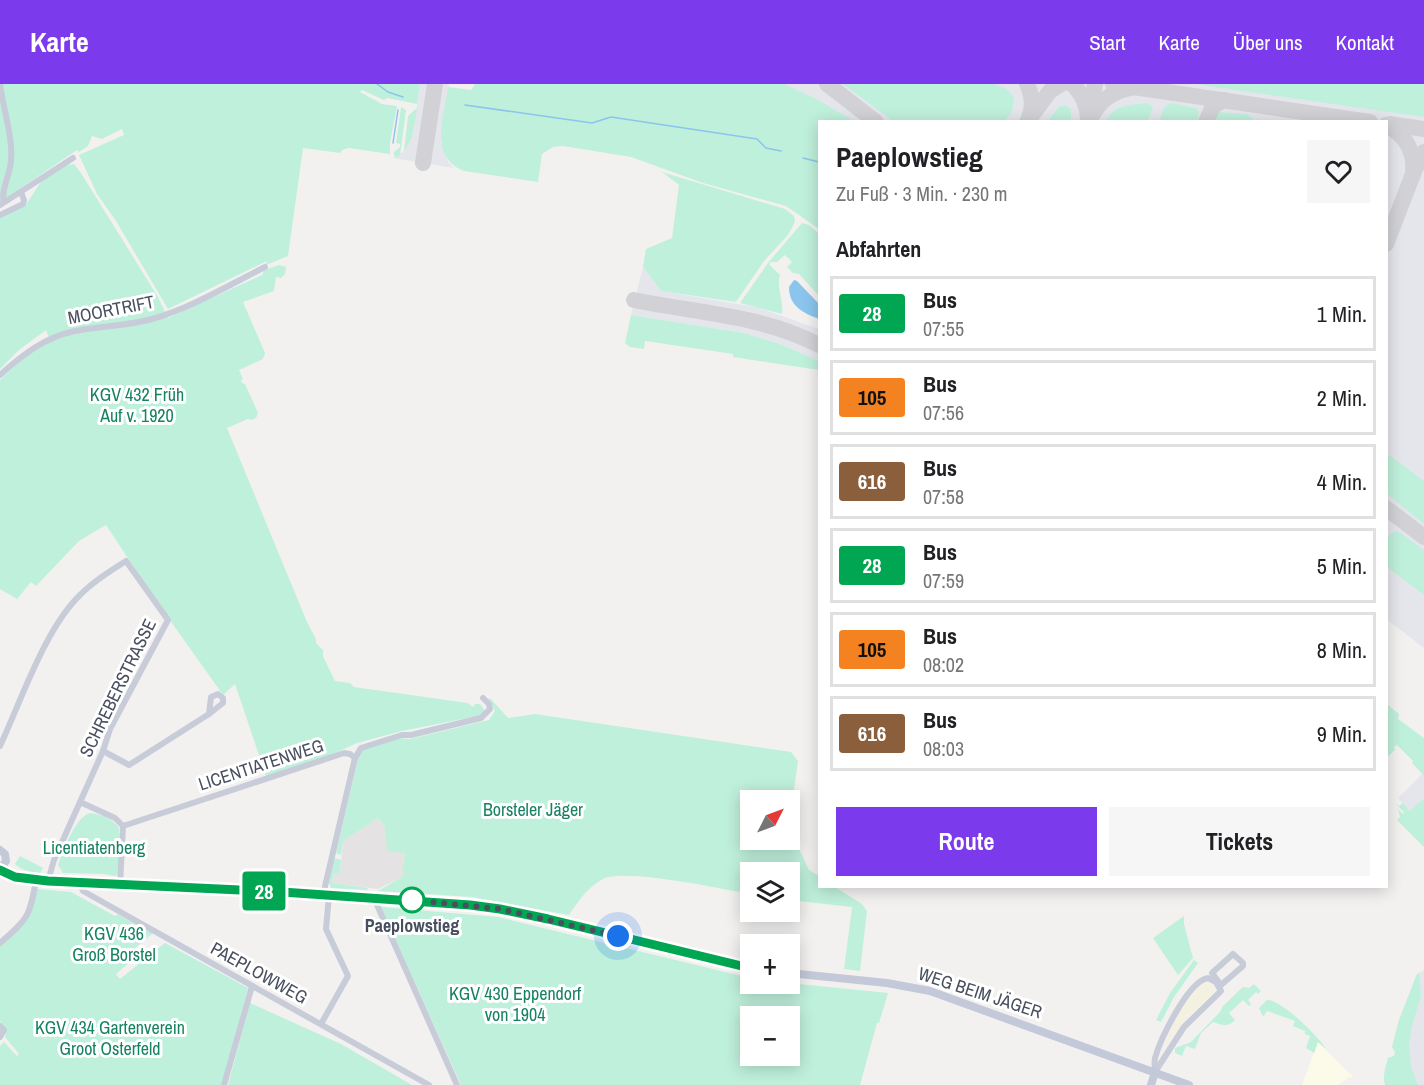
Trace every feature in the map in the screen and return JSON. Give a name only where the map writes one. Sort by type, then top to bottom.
[{"type":"street","points":[[0,84],[12,155],[2,203]]},
{"type":"street","points":[[2,203],[73,158]]},
{"type":"street","points":[[0,215],[23,204],[21,192]]},
{"type":"street","name":"MOORTRIFT","points":[[0,375],[23,354],[51,339],[75,331],[152,320],[266,267]]},
{"type":"street","name":"SCHREBERSTRASSE","points":[[0,746],[60,619],[80,595],[104,574],[126,561],[168,620],[110,729],[103,751],[54,860],[48,881]]},
{"type":"street","points":[[321,1024],[348,976],[326,929],[326,895],[355,758],[361,748],[402,735],[411,735],[481,718],[490,709],[489,704],[483,698]]},
{"type":"street","points":[[103,751],[129,765],[209,714]]},
{"type":"street","name":"LICENTIATENWEG","points":[[123,826],[344,753],[355,758]]},
{"type":"street","points":[[80,802],[115,818],[123,826],[120,885]]},
{"type":"street","points":[[0,849],[6,856],[2,868],[10,876],[21,878],[374,898],[500,909],[740,966]]},
{"type":"street","points":[[0,943],[26,919],[32,905],[36,880]]},
{"type":"street","name":"PAEPLOWWEG","points":[[80,883],[83,891],[429,1085]]},
{"type":"street","points":[[374,898],[457,1085]]},
{"type":"street","points":[[1235,954],[1243,966],[1221,985],[1212,973],[1235,954]]},
{"type":"street","name":"WEG BEIM JÄGER","points":[[800,975],[887,983],[930,991],[1189,1085]]},
{"type":"street","points":[[1151,1085],[1155,1072],[1184,1027],[1221,991],[1214,980],[1208,978],[1199,980],[1182,1004],[1158,1050],[1155,1072]]},
{"type":"street","points":[[224,1085],[252,986]]},
{"type":"street","points":[[0,1026],[4,1030],[0,1037]]},
{"type":"shaded area","points":[[420,84],[449,84],[441,142],[448,162],[454,168],[393,158],[404,151],[412,138]]},
{"type":"shaded area","points":[[475,84],[1424,84],[1424,648],[1388,621],[1388,120],[818,120],[818,217]]},
{"type":"shaded area","points":[[643,267],[661,291],[756,307],[818,329],[818,361],[780,344],[744,333],[631,315]]},
{"type":"shaded area","points":[[1422,774],[1424,776],[1424,798],[1410,811],[1398,798]]},
{"type":"shaded area","points":[[378,818],[405,855],[402,869],[406,872],[400,878],[378,889],[332,883],[334,873],[340,874],[343,841]]},
{"type":"shaded area","points":[[1424,970],[1424,1085],[1395,1085],[1385,1076],[1388,1058],[1394,1056],[1395,1052],[1392,1047],[1399,1020],[1417,974]]},
{"type":"shaded area","points":[[1318,1042],[1354,1078],[1349,1077],[1338,1085],[1302,1085]]},
{"type":"green space","points":[[0,84],[420,84],[417,104],[387,98],[384,100],[362,90],[360,92],[382,104],[397,106],[390,154],[349,148],[340,153],[303,148],[288,256],[266,265],[267,261],[168,309],[116,221],[97,194],[79,155],[124,135],[122,129],[102,139],[92,136],[88,146],[79,152],[77,150],[0,202]]},
{"type":"green space","points":[[475,84],[784,84],[852,120],[818,120],[818,228],[786,206],[703,183],[631,157],[563,146],[553,147],[542,154],[538,182],[464,171],[453,165],[446,156],[442,146],[442,123],[448,87],[471,90]]},
{"type":"green space","points":[[843,84],[994,84],[1007,90],[1014,103],[1006,120],[892,120]]},
{"type":"green space","points":[[1198,84],[1424,84],[1424,117],[1208,86]]},
{"type":"green space","points":[[1147,103],[1153,107],[1148,120],[1107,120],[1118,108]]},
{"type":"green space","points":[[1171,103],[1196,108],[1199,112],[1197,120],[1159,120],[1164,108]]},
{"type":"green space","points":[[1065,105],[1071,109],[1071,120],[1049,120],[1059,107]]},
{"type":"green space","points":[[401,107],[406,110],[400,155],[396,157],[394,152],[400,147],[400,144],[396,143]]},
{"type":"green space","points":[[417,108],[412,138],[404,151],[408,116]]},
{"type":"green space","points":[[1219,112],[1246,114],[1253,120],[1214,120]]},
{"type":"green space","name":"KGV 432 Früh Auf v. 1920","points":[[74,164],[158,297],[168,318],[262,275],[264,270],[279,265],[286,267],[285,274],[281,278],[276,277],[274,291],[243,302],[265,353],[263,359],[239,370],[243,379],[242,383],[245,384],[258,413],[256,418],[227,428],[316,643],[323,650],[323,656],[335,681],[350,683],[354,687],[468,703],[473,707],[475,704],[480,704],[485,711],[483,715],[402,731],[357,743],[333,754],[266,776],[235,684],[223,695],[106,525],[79,541],[36,586],[31,582],[17,599],[0,589],[0,380],[22,359],[50,341],[46,330],[19,350],[0,369],[0,218],[25,206],[42,180],[66,165]]},
{"type":"green space","points":[[662,172],[785,209],[794,216],[795,222],[788,235],[764,261],[736,302],[661,291],[643,267],[646,249],[672,238],[679,185]]},
{"type":"green space","points":[[802,223],[809,225],[818,233],[818,295],[799,274],[793,273],[787,267],[792,262],[785,255],[777,262],[769,264],[780,275],[782,314],[740,303],[768,263]]},
{"type":"green space","points":[[631,315],[744,333],[780,344],[818,361],[818,370],[645,341],[644,349],[630,347],[625,343]]},
{"type":"green space","points":[[1388,454],[1424,481],[1424,524],[1388,495]]},
{"type":"green space","points":[[1398,531],[1424,550],[1424,595],[1388,568],[1388,536]]},
{"type":"green space","name":"Borsteler Jäger","points":[[490,698],[508,718],[535,714],[791,752],[798,761],[794,790],[740,790],[740,850],[800,850],[809,870],[818,875],[818,888],[837,888],[862,904],[867,911],[860,971],[844,969],[852,907],[800,901],[800,862],[740,862],[740,892],[674,880],[614,876],[603,879],[592,886],[569,915],[472,897],[378,891],[400,878],[405,872],[402,869],[405,855],[387,851],[385,827],[378,818],[343,841],[341,855],[336,853],[360,750],[398,738],[410,739],[489,720],[495,711]]},
{"type":"green space","points":[[1388,705],[1399,714],[1398,719],[1424,738],[1424,776],[1397,745],[1394,747],[1395,750],[1388,756]]},
{"type":"green space","points":[[1424,798],[1424,847],[1397,820],[1400,817],[1398,809],[1403,814],[1404,812],[1394,802],[1399,806],[1403,803],[1410,811]]},
{"type":"green space","name":"Licentiatenberg","points":[[90,813],[106,818],[119,828],[119,871],[116,876],[63,873],[58,865],[66,843],[79,821]]},
{"type":"green space","points":[[20,856],[43,868],[40,873],[27,871],[15,864]]},
{"type":"green space","points":[[334,858],[341,860],[340,874],[334,873],[332,883],[368,888],[367,890],[331,888],[329,883]]},
{"type":"green space","name":"KGV 436 Groß Borstel","points":[[37,889],[71,892],[153,933],[134,949],[138,955],[116,974],[120,979],[165,943],[248,988],[222,1085],[0,1085],[0,1046],[4,1042],[17,1056],[19,1054],[5,1037],[6,1031],[0,1021],[0,946],[25,922]]},
{"type":"green space","name":"KGV 430 Eppendorf von 1904","points":[[381,907],[498,917],[740,976],[740,994],[800,994],[800,984],[888,993],[860,1085],[461,1085]]},
{"type":"green space","points":[[1184,916],[1193,958],[1178,975],[1153,938]]},
{"type":"green space","points":[[1194,960],[1198,963],[1174,997],[1161,1022],[1156,1020],[1170,993]]},
{"type":"green space","points":[[1419,973],[1421,996],[1409,1044],[1411,1067],[1418,1085],[1385,1085],[1385,1071],[1388,1058],[1394,1056],[1395,1052],[1392,1047],[1399,1020]]},
{"type":"green space","points":[[1254,984],[1261,991],[1258,994],[1256,992],[1248,1000],[1251,1004],[1249,1006],[1243,1000],[1229,1013],[1235,1020],[1232,1023],[1225,1025],[1213,1022],[1201,1033],[1195,1049],[1186,1046],[1182,1056],[1175,1053],[1175,1048],[1191,1042],[1243,987],[1249,988]]},
{"type":"green space","points":[[1267,1000],[1273,1001],[1290,1012],[1327,1050],[1318,1042],[1314,1053],[1306,1048],[1310,1036],[1293,1026],[1295,1021],[1267,1011],[1264,1016],[1262,1015],[1259,1008]]},
{"type":"green space","name":"KGV 434 Gartenverein Groot Osterfeld","points":[[250,1003],[341,1044],[412,1085],[228,1085]]},
{"type":"sand","points":[[1207,982],[1213,988],[1212,994],[1187,1017],[1165,1047],[1181,1011],[1194,992]]},
{"type":"water","points":[[794,280],[797,281],[818,303],[818,319],[802,311],[794,304],[789,287]]},
{"type":"waterway","points":[[377,84],[388,92],[403,97]]},
{"type":"waterway","points":[[465,105],[592,123],[611,117],[757,139],[766,148],[781,151]]},
{"type":"waterway","points":[[393,143],[398,110]]},
{"type":"waterway","points":[[803,158],[818,162]]},
{"type":"taxiway","points":[[423,163],[435,84]]},
{"type":"taxiway","points":[[827,84],[873,120]]},
{"type":"taxiway","points":[[1027,84],[1032,100],[1029,117]]},
{"type":"taxiway","points":[[1028,120],[1050,91],[1061,84]]},
{"type":"taxiway","points":[[1072,84],[1084,101],[1088,120]]},
{"type":"taxiway","points":[[1090,113],[1095,84]]},
{"type":"taxiway","points":[[1113,84],[1356,120]]},
{"type":"taxiway","points":[[1090,120],[1105,99],[1131,88]]},
{"type":"taxiway","points":[[1207,120],[1213,106],[1224,100]]},
{"type":"taxiway","points":[[1390,124],[1424,129]]},
{"type":"taxiway","points":[[1388,126],[1399,133],[1407,144],[1412,157],[1413,172]]},
{"type":"taxiway","points":[[1388,239],[1415,169],[1424,152]]},
{"type":"taxiway","points":[[634,300],[752,321],[797,335],[818,345]]},
{"type":"taxiway","points":[[1388,510],[1424,537]]},
{"type":"bus line","name":"28","points":[[0,870],[10,876],[48,881],[282,892],[470,905],[548,919],[740,966]]},
{"type":"place","name":"Paeplowstieg","points":[[412,900]]},
{"type":"route","points":[[412,900],[500,909],[618,936]]}]
